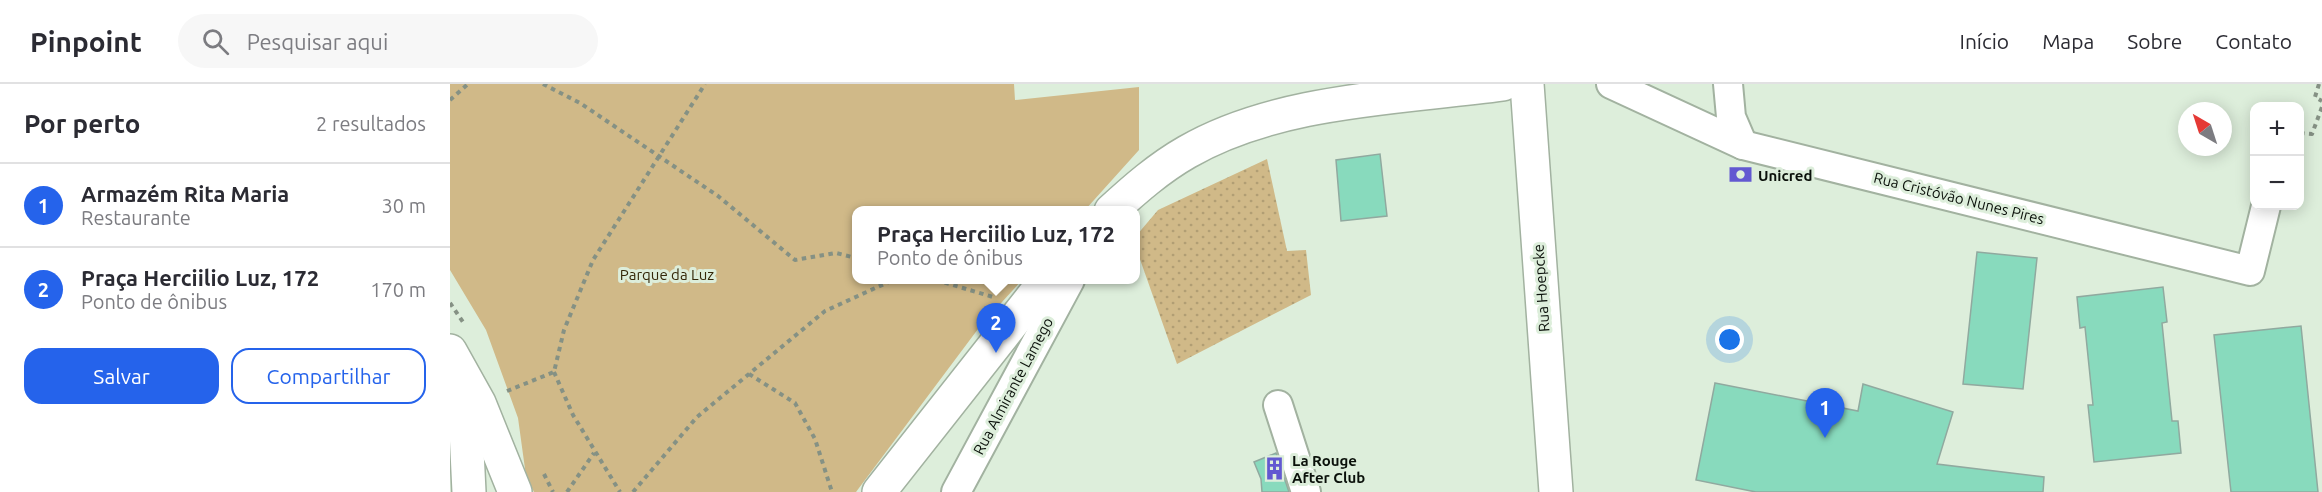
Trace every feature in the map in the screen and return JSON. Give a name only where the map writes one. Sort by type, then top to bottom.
[{"type":"main road","points":[[1116,206],[1142,183],[1188,152],[1243,126],[1322,107],[1503,84]]},
{"type":"main road","name":"Rua Hoepcke","points":[[1527,84],[1556,492]]},
{"type":"main road","points":[[879,492],[1042,284]]},
{"type":"main road","points":[[457,362],[479,403],[515,492]]},
{"type":"main road","points":[[457,362],[469,492]]},
{"type":"main road","points":[[497,492],[500,456]]},
{"type":"street","name":"Rua Cristóvão Nunes Pires","points":[[1611,84],[1743,145],[2250,271],[2265,210]]},
{"type":"street","points":[[1728,84],[1731,117],[1743,145]]},
{"type":"street","name":"Rua Almirante Lamego","points":[[956,492],[1067,284]]},
{"type":"street","points":[[1278,405],[1306,492]]},
{"type":"path","points":[[450,100],[468,84]]},
{"type":"path","points":[[543,84],[580,103],[718,196],[795,260],[836,253],[852,257]]},
{"type":"path","points":[[620,492],[573,415],[554,372],[564,330],[593,260],[705,84]]},
{"type":"path","points":[[2319,84],[2315,97],[2322,101]]},
{"type":"path","points":[[2304,133],[2312,134],[2322,107]]},
{"type":"path","points":[[633,492],[697,417],[825,311],[882,284]]},
{"type":"path","points":[[951,284],[1002,301]]},
{"type":"path","points":[[504,392],[554,372]]},
{"type":"path","points":[[749,374],[795,404],[815,440],[832,492]]},
{"type":"path","points":[[567,492],[595,453]]},
{"type":"green space","name":"Parque da Luz","points":[[450,84],[1014,84],[1015,100],[1139,87],[1139,150],[1089,206],[852,206],[852,284],[1018,284],[981,325],[856,492],[534,492],[526,476],[518,418],[486,330],[450,270]]},
{"type":"green space","points":[[1267,159],[1287,251],[1306,250],[1311,295],[1177,364],[1140,259],[1140,231],[1158,210]]},
{"type":"building","points":[[1380,154],[1387,216],[1341,221],[1336,160]]},
{"type":"building","points":[[1977,252],[2037,258],[2023,389],[1963,384]]},
{"type":"building","points":[[2163,287],[2167,322],[2162,323],[2172,421],[2178,421],[2181,453],[2094,462],[2088,405],[2093,405],[2085,327],[2080,328],[2077,297]]},
{"type":"building","points":[[2301,326],[2318,492],[2231,492],[2214,335]]},
{"type":"building","points":[[1715,383],[1858,411],[1863,384],[1953,412],[1937,464],[2044,477],[2043,492],[1756,492],[1696,480]]},
{"type":"building","name":"La Rouge After Club","points":[[1276,453],[1289,492],[1262,492],[1261,479],[1254,462]]},
{"type":"place","name":"Unicred","points":[[1740,175]]},
{"type":"place","name":"Praça Herciilio Luz, 172","points":[[996,353]]},
{"type":"place","name":"Armazém Rita Maria","points":[[1825,438]]},
{"type":"place","name":"La Rouge After Club","points":[[1274,469]]}]
